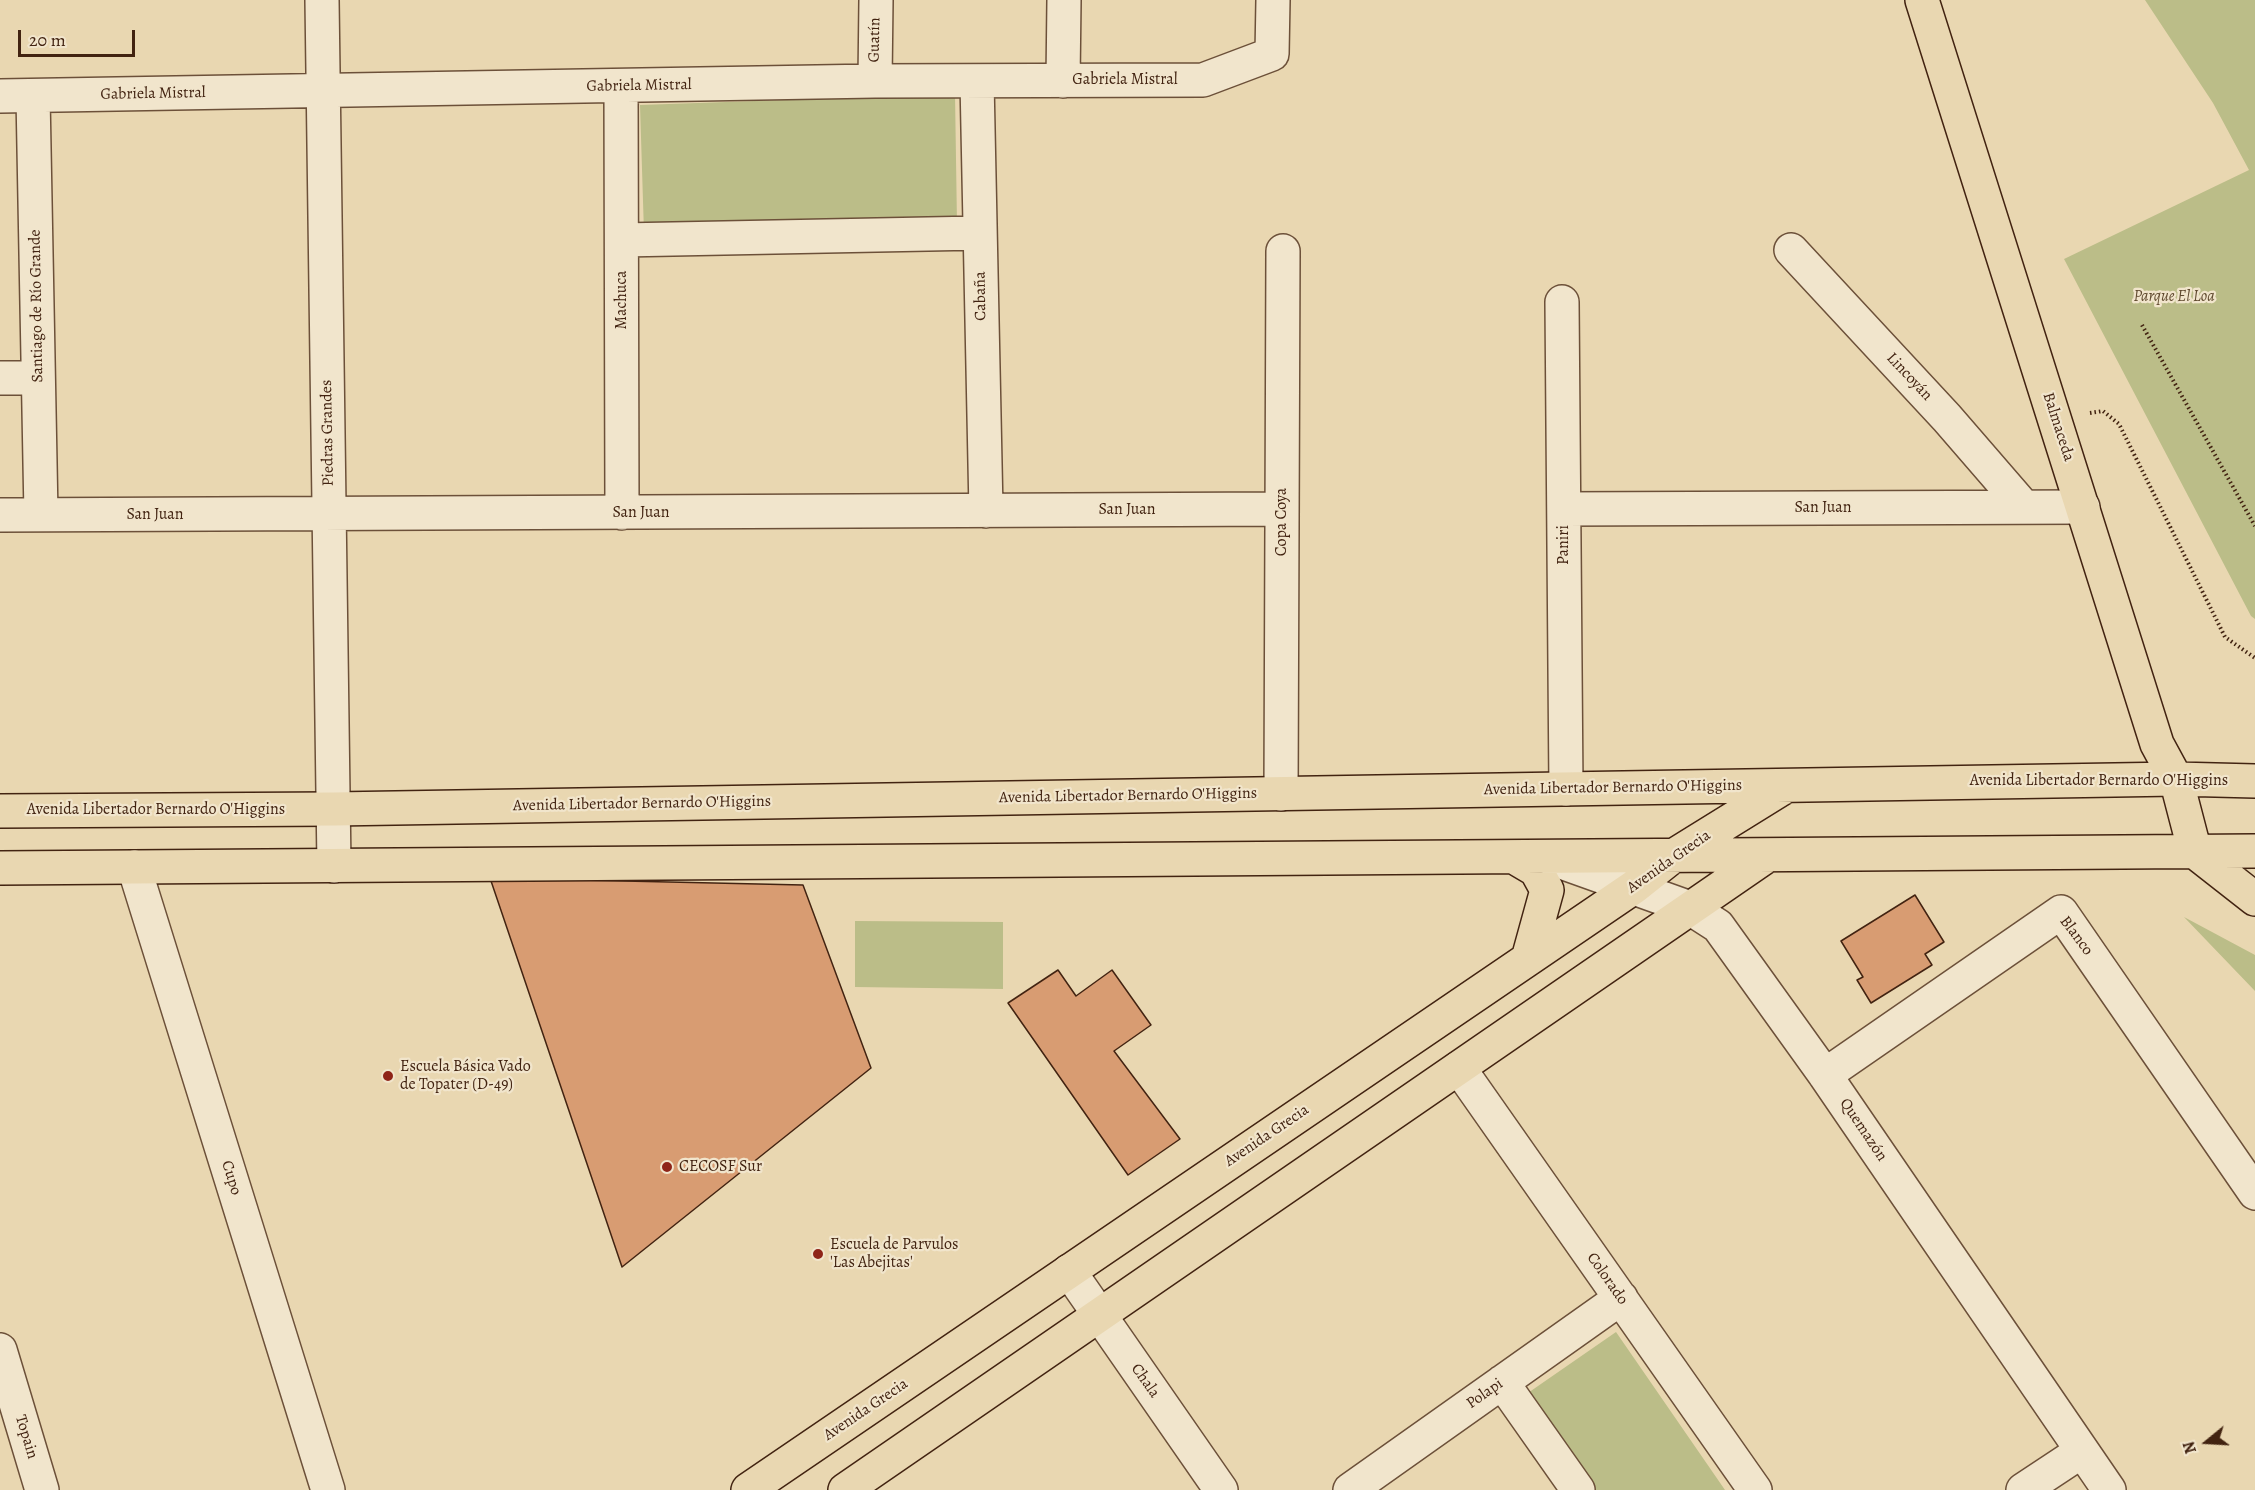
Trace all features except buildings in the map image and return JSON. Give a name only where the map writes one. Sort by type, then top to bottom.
[{"type":"main road","name":"Balmaceda","points":[[1922,0],[2157,744],[2176,778],[2195,852]]},
{"type":"main road","name":"Avenida Libertador Bernardo O'Higgins","points":[[0,811],[334,809],[2176,778],[2255,781]]},
{"type":"main road","name":"Avenida Grecia","points":[[748,1490],[1634,887],[1673,856],[1788,785]]},
{"type":"main road","points":[[0,868],[2255,851]]},
{"type":"main road","points":[[2195,852],[2255,899]]},
{"type":"main road","points":[[859,1486],[1099,1315],[1768,855]]},
{"type":"main road","points":[[1514,857],[1536,870],[1547,891],[1528,959]]},
{"type":"street","name":"Piedras Grandes","points":[[322,0],[334,866]]},
{"type":"street","name":"Guatín","points":[[875,81],[876,0]]},
{"type":"street","points":[[1063,81],[1064,0]]},
{"type":"street","name":"Gabriela Mistral","points":[[0,96],[875,81],[1203,80],[1272,54],[1273,0]]},
{"type":"street","name":"Cabaña","points":[[977,81],[986,511]]},
{"type":"street","name":"Machuca","points":[[621,86],[622,513]]},
{"type":"street","name":"Santiago de Río Grande","points":[[33,96],[40,515]]},
{"type":"street","points":[[622,240],[979,232]]},
{"type":"street","name":"Lincoyán","points":[[1791,250],[1947,418],[2024,507]]},
{"type":"street","name":"Copa Coya","points":[[1281,794],[1283,251]]},
{"type":"street","name":"Paniri","points":[[1562,302],[1566,789]]},
{"type":"street","points":[[0,378],[38,378]]},
{"type":"street","name":"San Juan","points":[[1564,509],[2083,507]]},
{"type":"street","name":"San Juan","points":[[0,515],[1282,509]]},
{"type":"street","name":"Quemazón","points":[[1547,857],[1690,908],[1718,926],[1825,1075],[2109,1490]]},
{"type":"street","name":"Cupo","points":[[134,867],[328,1490]]},
{"type":"street","name":"Blanco","points":[[1825,1075],[2061,912],[2255,1193]]},
{"type":"street","name":"Colorado","points":[[1459,1068],[1755,1490]]},
{"type":"street","name":"Chala","points":[[1069,1271],[1221,1490]]},
{"type":"street","name":"Polapi","points":[[1350,1490],[1621,1298]]},
{"type":"street","name":"Topain","points":[[3,1371],[42,1490]]},
{"type":"street","points":[[1502,1382],[1578,1490]]},
{"type":"street","points":[[2023,1490],[2082,1451]]},
{"type":"path","points":[[2142,325],[2255,526]]},
{"type":"path","points":[[2055,419],[2103,411],[2119,424],[2225,637],[2255,658]]},
{"type":"green space","name":"Parque El Loa","points":[[2145,0],[2255,0],[2255,619],[2251,616],[2064,259],[2249,170],[2213,103]]},
{"type":"green space","points":[[955,94],[957,224],[644,233],[640,105]]},
{"type":"green space","points":[[2184,917],[2255,955],[2255,991]]},
{"type":"green space","points":[[855,921],[1003,922],[1003,989],[855,987]]},
{"type":"green space","points":[[1616,1332],[1725,1490],[1590,1490],[1525,1395]]},
{"type":"place","name":"Escuela Básica Vado de Topater (D-49)","points":[[388,1076]]},
{"type":"place","name":"CECOSF Sur","points":[[667,1167]]},
{"type":"place","name":"Escuela de Parvulos 'Las Abejitas'","points":[[818,1254]]}]
